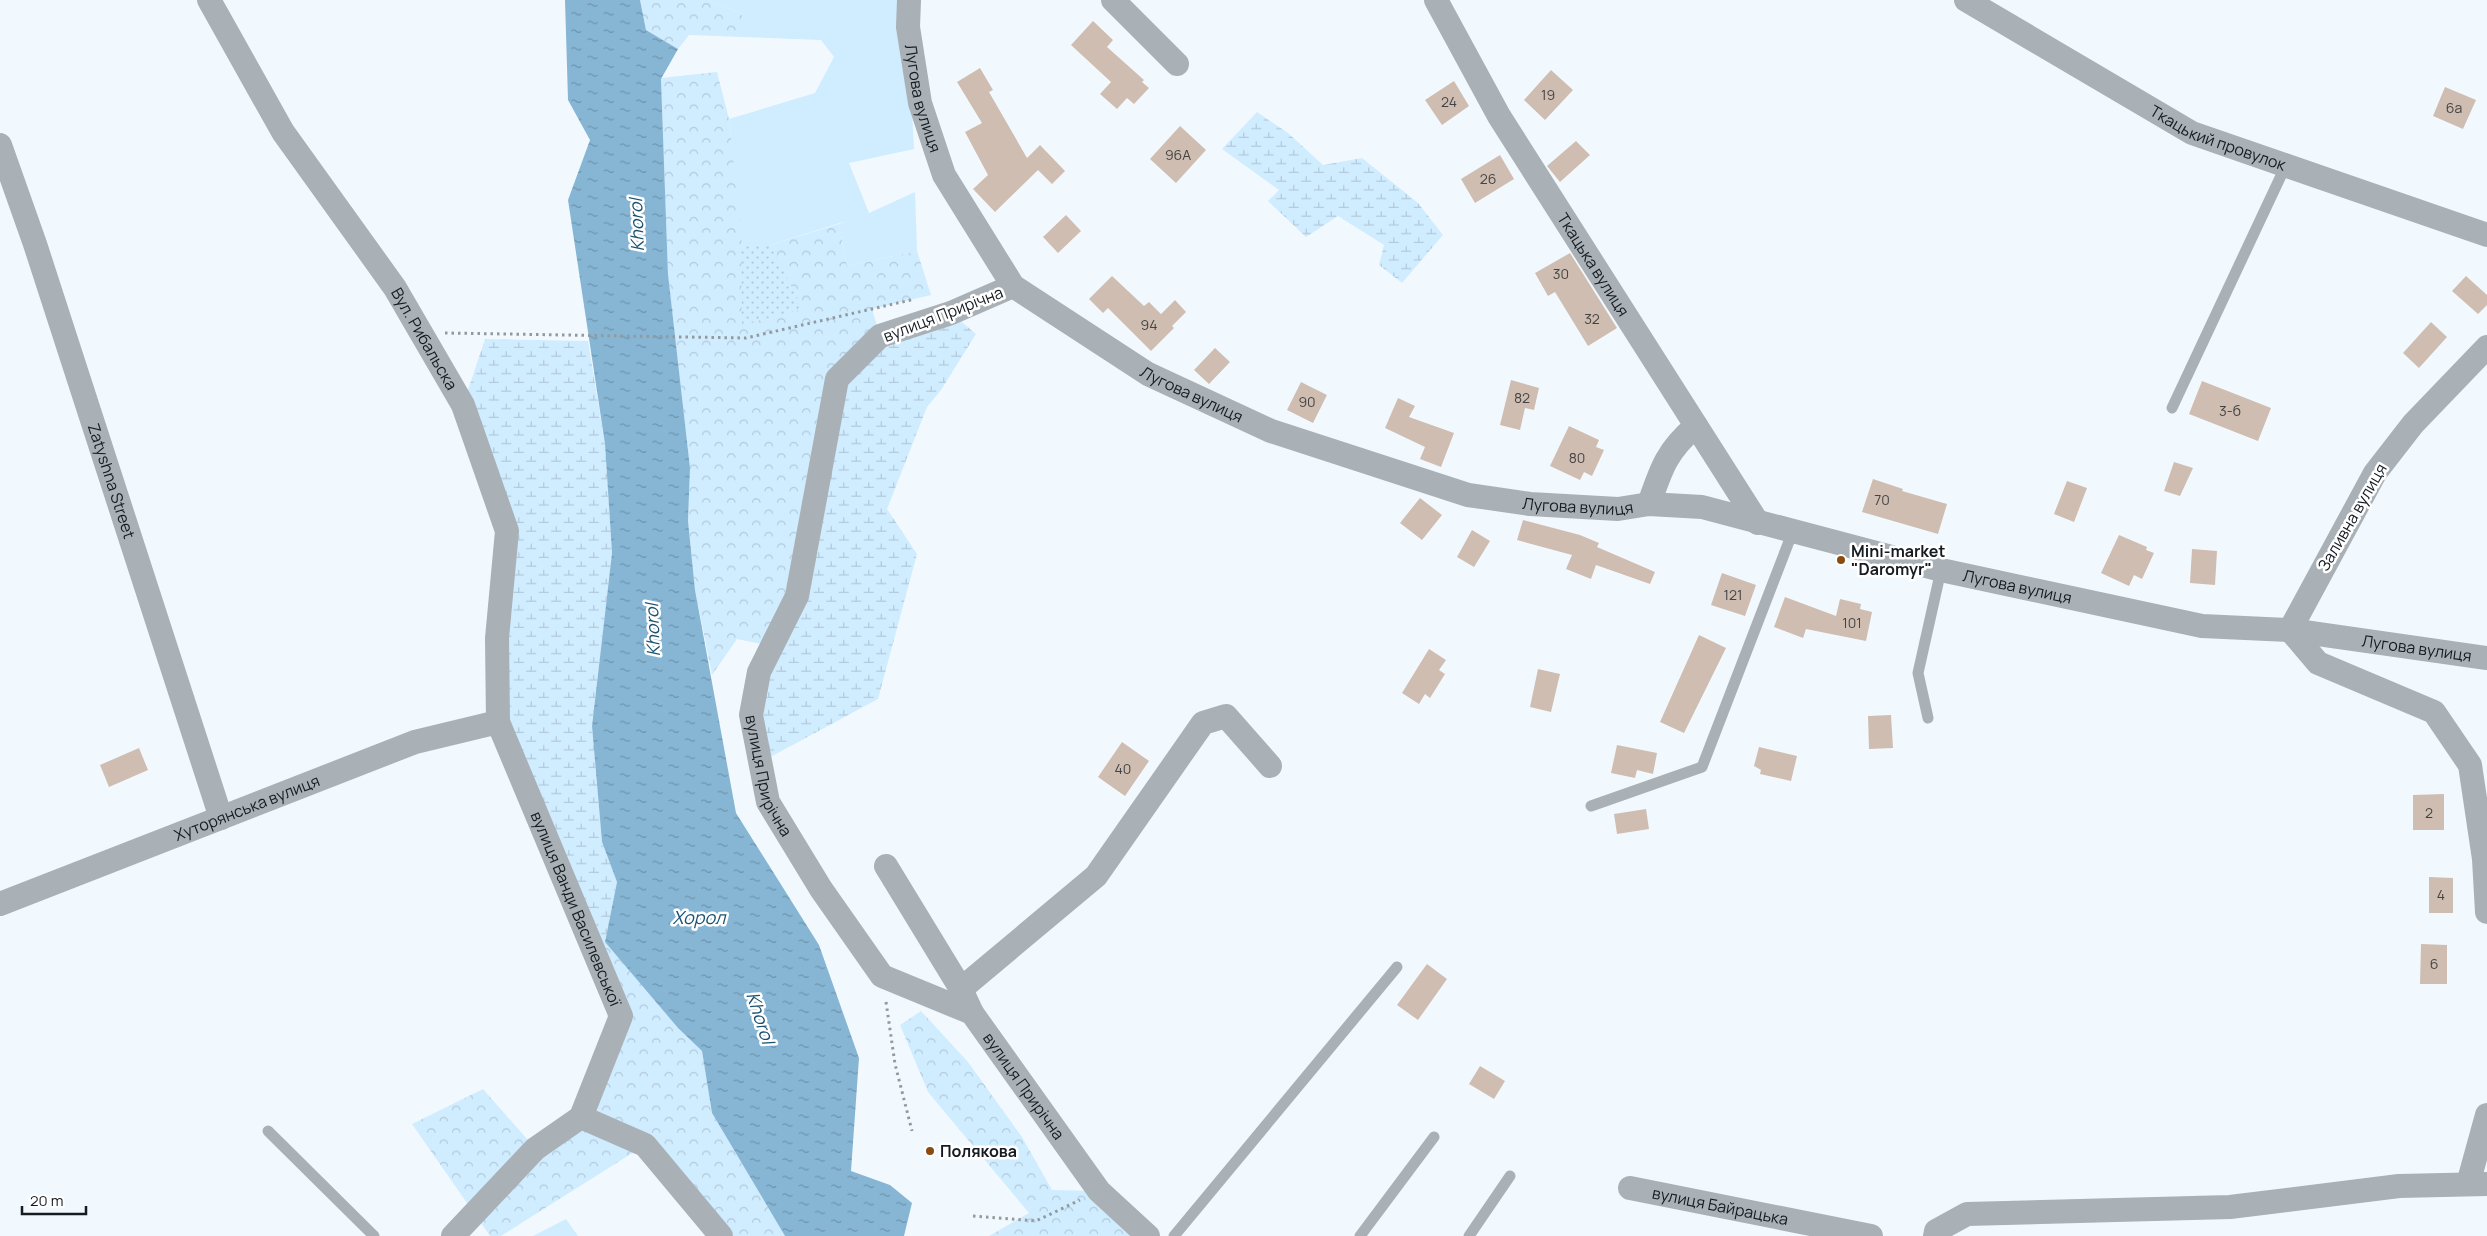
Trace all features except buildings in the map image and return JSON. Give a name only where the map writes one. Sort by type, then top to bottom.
[{"type":"street","name":"Вул. Рибальска","points":[[209,0],[283,132],[395,288],[463,405],[507,531],[497,638],[498,722]]},
{"type":"street","name":"Лугова вулиця","points":[[909,0],[908,27],[920,104],[944,175],[1013,286],[1148,374],[1271,431],[1468,495],[1530,504],[1608,508],[1649,504],[1702,507],[1941,570],[2202,626],[2290,630],[2487,658]]},
{"type":"street","points":[[1113,0],[1177,64]]},
{"type":"street","name":"Ткацька вулиця","points":[[1436,0],[1499,116],[1758,523]]},
{"type":"street","name":"Ткацький провулок","points":[[1966,0],[2192,133],[2487,235]]},
{"type":"street","name":"Zatyshna Street","points":[[0,145],[35,244],[221,818]]},
{"type":"street","name":"вулиця Прирічна","points":[[882,976],[821,889],[768,802],[752,715],[759,672],[797,596],[837,379],[880,336],[951,313],[1013,286]]},
{"type":"street","name":"Заливна вулиця","points":[[2290,630],[2375,473],[2413,424],[2487,347]]},
{"type":"street","points":[[1649,504],[1660,472],[1677,442],[1696,426]]},
{"type":"street","points":[[2290,630],[2318,663],[2434,712],[2470,764],[2484,859],[2487,912]]},
{"type":"street","points":[[961,989],[1096,876],[1203,723],[1226,716],[1270,766]]},
{"type":"street","name":"Хуторянська вулиця","points":[[0,904],[415,742],[498,722]]},
{"type":"street","name":"вулиця Ванди Василевської","points":[[498,722],[621,1016],[581,1118]]},
{"type":"street","name":"вулиця Прирічна","points":[[886,866],[961,989],[972,1013],[1100,1191],[1148,1236]]},
{"type":"street","points":[[882,976],[972,1013]]},
{"type":"street","points":[[1931,1234],[1967,1214],[2230,1207],[2399,1186],[2477,1184],[2487,1115]]},
{"type":"street","points":[[453,1236],[535,1148],[581,1118],[645,1145],[721,1236]]},
{"type":"street","name":"вулиця Байрацька","points":[[1630,1188],[1871,1236]]},
{"type":"lane","points":[[2172,408],[2286,165]]},
{"type":"lane","points":[[1591,806],[1702,767],[1793,531]]},
{"type":"lane","points":[[1928,718],[1918,673],[1941,570]]},
{"type":"lane","points":[[1174,1236],[1396,967]]},
{"type":"lane","points":[[268,1130],[374,1236]]},
{"type":"lane","points":[[1360,1236],[1434,1137]]},
{"type":"lane","points":[[1469,1236],[1510,1176]]},
{"type":"path","points":[[422,333],[487,332],[746,338],[923,297]]},
{"type":"path","points":[[882,976],[895,1064],[912,1130]]},
{"type":"path","points":[[973,1216],[1036,1221],[1100,1191]]},
{"type":"green space","points":[[640,0],[708,0],[742,14],[742,37],[689,35],[678,49],[646,30]]},
{"type":"green space","points":[[708,0],[909,0],[908,27],[914,149],[849,163],[869,213],[915,192],[917,251],[847,266],[839,224],[846,221],[770,245],[741,245],[729,119],[815,93],[834,57],[821,40],[742,37],[742,14]]},
{"type":"green space","points":[[717,72],[729,119],[742,245],[770,245],[839,224],[847,266],[917,251],[931,295],[872,309],[880,336],[797,596],[772,646],[737,639],[712,675],[695,590],[688,521],[690,468],[668,274],[661,78]]},
{"type":"green space","points":[[1257,112],[1288,133],[1323,165],[1362,158],[1418,203],[1443,235],[1402,283],[1379,265],[1384,245],[1338,216],[1306,237],[1268,201],[1279,190],[1222,149]]},
{"type":"green space","points":[[741,245],[770,245],[803,309],[742,325]]},
{"type":"green space","points":[[951,313],[976,334],[941,390],[927,407],[887,509],[917,554],[878,699],[761,762],[759,672],[797,596],[837,379],[880,336]]},
{"type":"green space","points":[[485,339],[588,341],[605,444],[612,553],[592,726],[602,842],[617,882],[605,942],[591,945],[503,721],[507,531],[463,405]]},
{"type":"green space","points":[[605,942],[678,1028],[702,1051],[712,1113],[785,1236],[721,1236],[645,1145],[501,1236],[490,1236],[412,1124],[483,1089],[535,1148],[581,1117],[621,1016],[591,945]]},
{"type":"green space","points":[[921,1011],[968,1062],[1022,1137],[1052,1190],[1099,1191],[1148,1236],[989,1236],[1029,1213],[928,1092],[900,1025]]},
{"type":"green space","points":[[566,1219],[578,1236],[533,1236]]},
{"type":"water","name":"Хорол","points":[[565,0],[640,0],[646,30],[678,49],[661,79],[668,274],[690,468],[688,521],[695,590],[736,813],[819,945],[859,1058],[851,1171],[890,1185],[912,1203],[904,1236],[785,1236],[712,1113],[702,1051],[678,1028],[605,942],[617,882],[602,842],[592,726],[612,553],[605,444],[568,200],[590,140],[568,100]]},
{"type":"place","name":"Mini-market \"Daromyr\"","points":[[1841,560]]},
{"type":"place","name":"Полякова","points":[[930,1151]]},
{"type":"water label","name":"Khorol","points":[[637,225]]},
{"type":"water label","name":"Khorol","points":[[653,630]]},
{"type":"water label","name":"Khorol","points":[[760,1018]]}]
